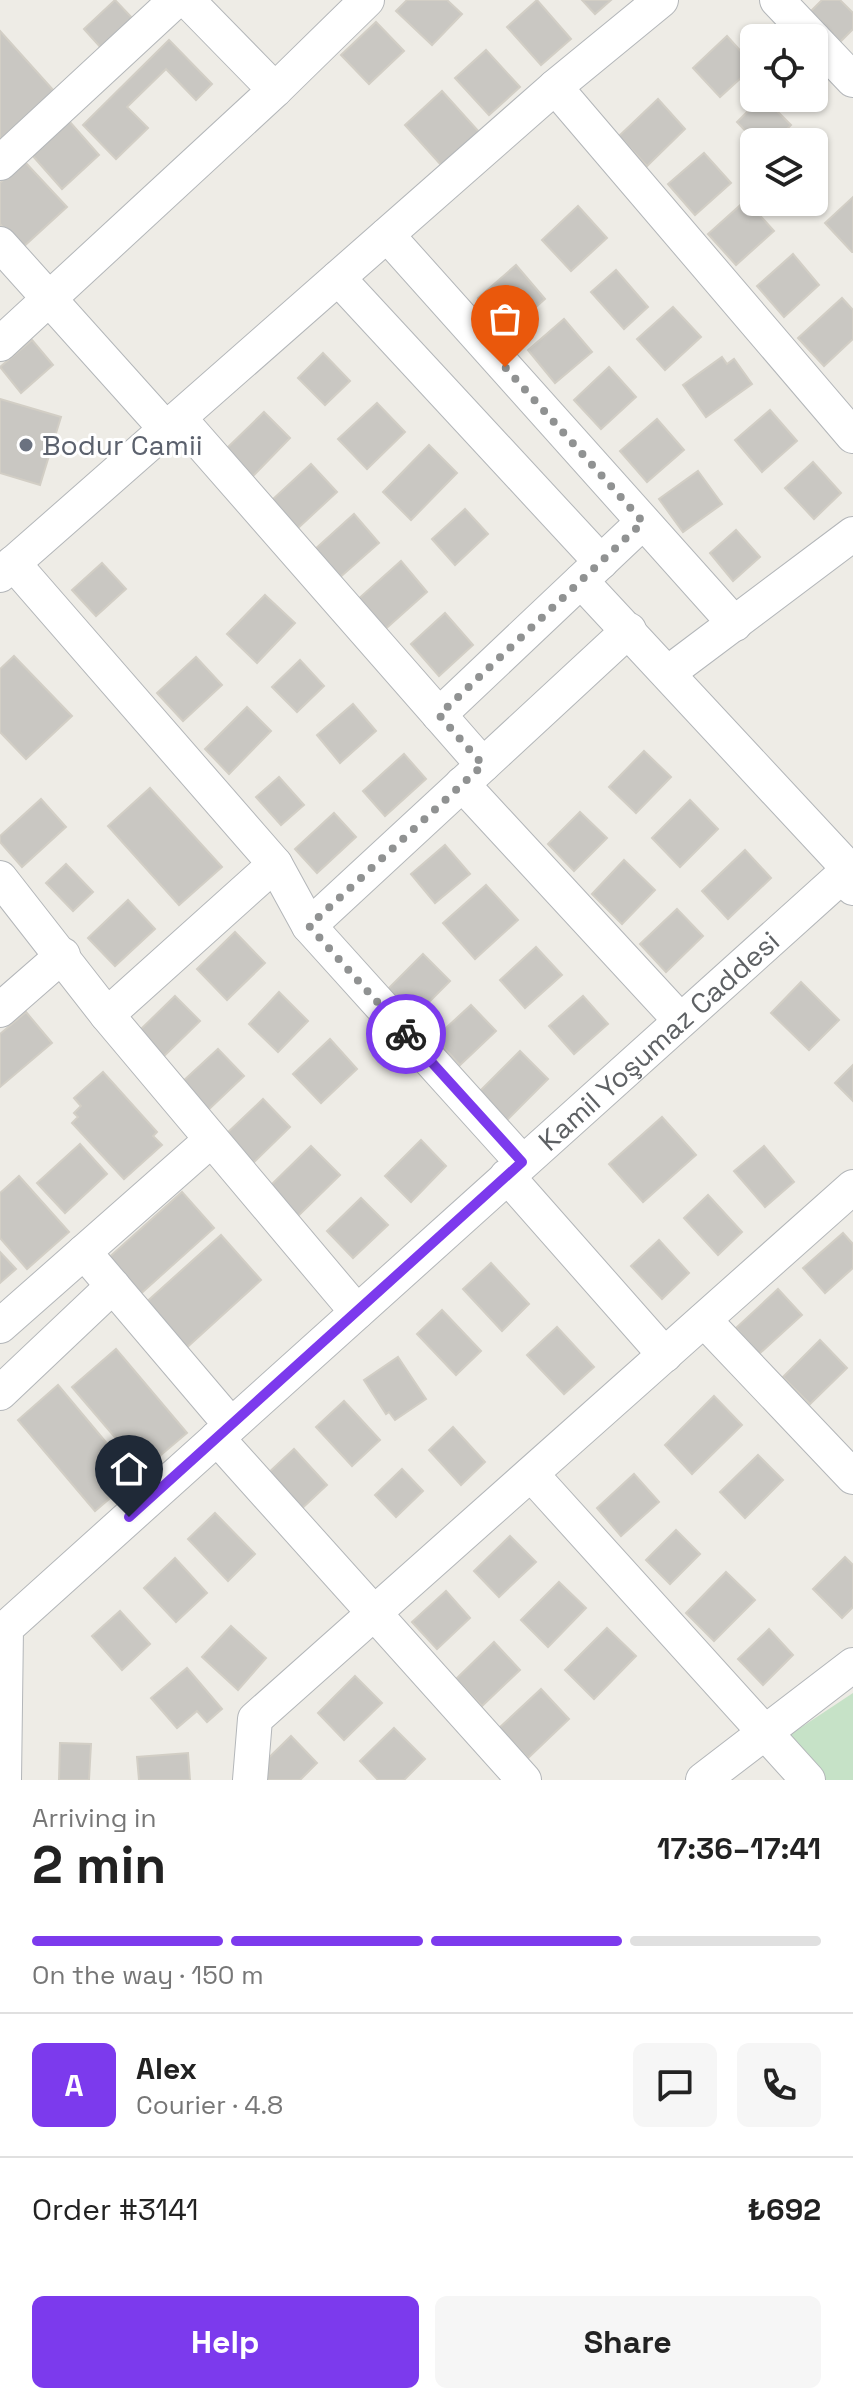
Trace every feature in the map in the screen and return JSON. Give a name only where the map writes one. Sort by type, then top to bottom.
[{"type":"street","points":[[0,163],[176,0]]},
{"type":"street","points":[[187,0],[275,90]]},
{"type":"street","points":[[0,344],[275,90],[367,0]]},
{"type":"street","points":[[661,0],[555,87],[7,569],[275,864],[309,926],[515,1169],[665,1355]]},
{"type":"street","points":[[777,0],[800,24]]},
{"type":"street","points":[[828,53],[853,80]]},
{"type":"street","points":[[555,87],[853,436]]},
{"type":"street","points":[[387,235],[735,624]]},
{"type":"street","points":[[0,244],[172,424],[439,715],[473,775],[680,1020]]},
{"type":"street","points":[[338,278],[591,572],[629,630],[851,874]]},
{"type":"street","points":[[439,715],[643,522]]},
{"type":"street","points":[[668,673],[853,534]]},
{"type":"street","points":[[309,926],[629,630]]},
{"type":"street","points":[[107,1015],[275,864]]},
{"type":"street","name":"Kamil Yoşumaz Caddesi","points":[[4,1780],[3,1624],[224,1432],[680,1020],[851,874]]},
{"type":"street","points":[[0,878],[107,1015],[357,1312]]},
{"type":"street","points":[[0,1010],[63,955]]},
{"type":"street","points":[[0,1326],[211,1140]]},
{"type":"street","points":[[250,1780],[255,1719],[853,1187]]},
{"type":"street","points":[[84,1252],[224,1432],[374,1614],[524,1780]]},
{"type":"street","points":[[0,1345],[12,1381],[113,1286]]},
{"type":"street","points":[[704,1320],[853,1477]]},
{"type":"street","points":[[531,1474],[808,1780]]},
{"type":"street","points":[[703,1780],[853,1665]]},
{"type":"green space","points":[[853,1693],[853,1780],[819,1780],[782,1740]]},
{"type":"building","points":[[115,0],[134,20],[103,50],[84,29]]},
{"type":"building","points":[[407,0],[447,0],[462,14],[432,45],[396,11]]},
{"type":"building","points":[[537,0],[571,39],[541,65],[507,27]]},
{"type":"building","points":[[582,0],[611,0],[595,14]]},
{"type":"building","points":[[822,0],[840,0],[853,13],[853,29],[840,42],[828,30],[828,24],[822,24],[810,12]]},
{"type":"building","points":[[376,22],[404,51],[369,84],[341,55]]},
{"type":"building","points":[[0,31],[54,91],[0,140]]},
{"type":"building","points":[[727,36],[740,50],[740,79],[720,97],[693,68]]},
{"type":"building","points":[[169,40],[212,84],[196,100],[166,69],[127,107],[148,128],[116,159],[83,125]]},
{"type":"building","points":[[486,50],[520,87],[489,115],[455,78]]},
{"type":"building","points":[[442,91],[479,132],[442,166],[405,125]]},
{"type":"building","points":[[658,99],[685,129],[647,166],[619,136]]},
{"type":"building","points":[[747,112],[778,112],[791,125],[788,128],[743,128],[737,122]]},
{"type":"building","points":[[69,121],[99,155],[62,189],[32,155]]},
{"type":"building","points":[[704,153],[731,183],[695,215],[668,184]]},
{"type":"building","points":[[24,161],[67,207],[22,248],[0,224],[0,183]]},
{"type":"building","points":[[853,197],[853,252],[852,252],[825,223]]},
{"type":"building","points":[[740,205],[740,216],[760,216],[774,231],[736,265],[708,234]]},
{"type":"building","points":[[578,206],[607,238],[571,271],[542,240]]},
{"type":"building","points":[[793,254],[819,285],[784,317],[757,286]]},
{"type":"building","points":[[516,265],[545,299],[508,332],[478,298]]},
{"type":"building","points":[[616,270],[648,307],[624,329],[591,292]]},
{"type":"building","points":[[842,298],[853,310],[853,339],[824,366],[798,338]]},
{"type":"building","points":[[673,307],[701,337],[665,370],[637,339]]},
{"type":"building","points":[[564,319],[592,352],[555,383],[528,350]]},
{"type":"building","points":[[32,340],[53,365],[21,393],[0,367]]},
{"type":"building","points":[[323,353],[350,381],[325,405],[298,378]]},
{"type":"building","points":[[722,357],[727,364],[734,359],[752,384],[706,417],[683,385]]},
{"type":"building","points":[[609,367],[636,397],[601,429],[574,400]]},
{"type":"building","name":"Bodur Camii","points":[[0,399],[61,417],[40,485],[0,473]]},
{"type":"building","points":[[377,403],[405,432],[367,469],[338,439]]},
{"type":"building","points":[[770,410],[797,441],[762,472],[735,440]]},
{"type":"building","points":[[264,412],[290,438],[253,476],[226,449]]},
{"type":"building","points":[[657,419],[684,450],[647,482],[620,451]]},
{"type":"building","points":[[429,445],[457,473],[411,520],[383,492]]},
{"type":"building","points":[[813,462],[841,493],[814,519],[785,488]]},
{"type":"building","points":[[311,464],[337,492],[298,528],[272,500]]},
{"type":"building","points":[[698,471],[722,504],[683,532],[659,499]]},
{"type":"building","points":[[465,509],[488,534],[455,565],[432,539]]},
{"type":"building","points":[[354,514],[379,543],[339,578],[314,550]]},
{"type":"building","points":[[736,530],[760,557],[733,581],[710,553]]},
{"type":"building","points":[[401,561],[427,592],[382,632],[356,601]]},
{"type":"building","points":[[102,563],[126,589],[96,616],[72,590]]},
{"type":"building","points":[[265,595],[295,623],[257,663],[227,634]]},
{"type":"building","points":[[445,613],[473,645],[439,676],[411,644]]},
{"type":"building","points":[[14,656],[72,716],[26,759],[0,732],[0,669]]},
{"type":"building","points":[[196,657],[222,685],[183,721],[157,693]]},
{"type":"building","points":[[300,660],[324,686],[297,712],[272,687]]},
{"type":"building","points":[[353,704],[376,731],[340,763],[317,735]]},
{"type":"building","points":[[247,707],[271,731],[229,774],[205,749]]},
{"type":"building","points":[[644,751],[671,777],[636,813],[609,787]]},
{"type":"building","points":[[404,754],[426,779],[385,816],[363,791]]},
{"type":"building","points":[[279,777],[304,805],[281,825],[256,797]]},
{"type":"building","points":[[150,788],[222,867],[179,905],[108,826]]},
{"type":"building","points":[[41,799],[66,827],[22,867],[0,842],[0,836]]},
{"type":"building","points":[[690,800],[718,829],[680,867],[652,838]]},
{"type":"building","points":[[580,812],[607,838],[574,871],[548,844]]},
{"type":"building","points":[[334,813],[356,837],[317,873],[295,849]]},
{"type":"building","points":[[445,845],[470,874],[435,903],[411,874]]},
{"type":"building","points":[[745,850],[771,878],[728,919],[702,891]]},
{"type":"building","points":[[624,860],[655,890],[622,924],[592,894]]},
{"type":"building","points":[[66,864],[93,892],[73,911],[46,883]]},
{"type":"building","points":[[486,885],[518,920],[475,959],[443,923]]},
{"type":"building","points":[[128,900],[155,929],[115,966],[88,938]]},
{"type":"building","points":[[677,909],[703,936],[666,972],[640,944]]},
{"type":"building","points":[[235,932],[265,963],[227,1000],[197,969]]},
{"type":"building","points":[[536,947],[562,975],[525,1008],[500,980]]},
{"type":"building","points":[[423,954],[450,981],[412,1019],[385,992]]},
{"type":"building","points":[[801,982],[839,1020],[809,1050],[771,1013]]},
{"type":"building","points":[[279,992],[308,1021],[278,1052],[249,1024]]},
{"type":"building","points":[[175,996],[200,1021],[164,1056],[139,1031]]},
{"type":"building","points":[[583,996],[608,1024],[574,1054],[549,1026]]},
{"type":"building","points":[[471,1005],[496,1031],[460,1065],[435,1038]]},
{"type":"building","points":[[26,1012],[52,1043],[0,1087],[0,1034]]},
{"type":"building","points":[[330,1039],[357,1069],[321,1103],[293,1074]]},
{"type":"building","points":[[218,1049],[244,1076],[207,1111],[181,1083]]},
{"type":"building","points":[[520,1051],[548,1079],[507,1120],[479,1092]]},
{"type":"building","points":[[853,1065],[853,1101],[835,1083]]},
{"type":"building","points":[[103,1072],[157,1132],[153,1136],[162,1145],[124,1179],[72,1123],[78,1117],[74,1113],[81,1106],[74,1098]]},
{"type":"building","points":[[263,1099],[290,1127],[252,1164],[225,1135]]},
{"type":"building","points":[[662,1117],[696,1155],[643,1202],[609,1164]]},
{"type":"building","points":[[421,1140],[446,1166],[411,1202],[385,1176]]},
{"type":"building","points":[[80,1144],[107,1174],[65,1213],[37,1183]]},
{"type":"building","points":[[311,1146],[340,1175],[298,1216],[270,1186]]},
{"type":"building","points":[[764,1146],[794,1182],[765,1207],[734,1171]]},
{"type":"building","points":[[19,1176],[69,1232],[27,1269],[0,1238],[0,1193]]},
{"type":"building","points":[[182,1192],[214,1228],[137,1297],[105,1261]]},
{"type":"building","points":[[708,1195],[742,1232],[718,1255],[684,1218]]},
{"type":"building","points":[[361,1198],[388,1225],[353,1258],[327,1231]]},
{"type":"building","points":[[843,1233],[853,1244],[853,1268],[825,1293],[803,1268]]},
{"type":"building","points":[[221,1235],[261,1280],[184,1350],[143,1305]]},
{"type":"building","points":[[659,1240],[689,1273],[662,1299],[631,1266]]},
{"type":"building","points":[[0,1252],[16,1269],[0,1283]]},
{"type":"building","points":[[491,1263],[529,1304],[502,1331],[463,1289]]},
{"type":"building","points":[[778,1289],[802,1315],[759,1354],[736,1328]]},
{"type":"building","points":[[442,1310],[481,1351],[456,1375],[417,1334]]},
{"type":"building","points":[[557,1327],[594,1367],[564,1394],[527,1355]]},
{"type":"building","points":[[820,1340],[847,1368],[810,1404],[783,1377]]},
{"type":"building","points":[[116,1349],[187,1433],[143,1470],[72,1387]]},
{"type":"building","points":[[398,1357],[426,1399],[395,1420],[389,1412],[386,1414],[364,1380]]},
{"type":"building","points":[[58,1385],[135,1477],[95,1511],[18,1420]]},
{"type":"building","points":[[714,1396],[742,1425],[692,1474],[665,1445]]},
{"type":"building","points":[[344,1401],[380,1440],[352,1466],[316,1427]]},
{"type":"building","points":[[453,1427],[485,1462],[461,1485],[429,1450]]},
{"type":"building","points":[[294,1449],[327,1485],[298,1512],[265,1476]]},
{"type":"building","points":[[758,1455],[783,1480],[745,1518],[720,1492]]},
{"type":"building","points":[[402,1469],[423,1491],[396,1517],[375,1495]]},
{"type":"building","points":[[634,1474],[659,1502],[621,1536],[597,1508]]},
{"type":"building","points":[[215,1513],[255,1554],[228,1581],[188,1539]]},
{"type":"building","points":[[676,1530],[700,1554],[670,1584],[646,1560]]},
{"type":"building","points":[[510,1536],[536,1562],[499,1597],[474,1571]]},
{"type":"building","points":[[845,1557],[853,1565],[853,1607],[842,1618],[813,1589]]},
{"type":"building","points":[[175,1558],[207,1593],[176,1622],[144,1588]]},
{"type":"building","points":[[726,1572],[755,1600],[714,1641],[686,1613]]},
{"type":"building","points":[[559,1582],[586,1608],[548,1647],[521,1620]]},
{"type":"building","points":[[446,1591],[470,1618],[437,1649],[412,1622]]},
{"type":"building","points":[[120,1611],[150,1644],[122,1670],[92,1636]]},
{"type":"building","points":[[231,1626],[266,1658],[238,1690],[202,1657]]},
{"type":"building","points":[[607,1628],[636,1656],[594,1699],[565,1670]]},
{"type":"building","points":[[769,1629],[793,1655],[763,1685],[738,1659]]},
{"type":"building","points":[[494,1642],[520,1670],[482,1706],[456,1679]]},
{"type":"building","points":[[187,1668],[222,1709],[207,1722],[197,1711],[177,1728],[151,1698]]},
{"type":"building","points":[[355,1676],[382,1703],[344,1740],[318,1713]]},
{"type":"building","points":[[541,1689],[569,1719],[528,1758],[499,1728]]},
{"type":"building","points":[[394,1728],[425,1759],[404,1780],[378,1780],[360,1761]]},
{"type":"building","points":[[291,1736],[317,1763],[300,1780],[256,1780],[251,1775]]},
{"type":"building","points":[[60,1743],[91,1744],[89,1780],[59,1780]]},
{"type":"building","points":[[188,1753],[190,1780],[139,1780],[137,1757]]},
{"type":"way so far","points":[[406,1034],[309,926],[483,765],[439,715],[643,522],[505,367]]},
{"type":"place","name":"Bodur Camii","points":[[26,445]]},
{"type":"route","points":[[129,1517],[522,1162],[406,1034]]}]
